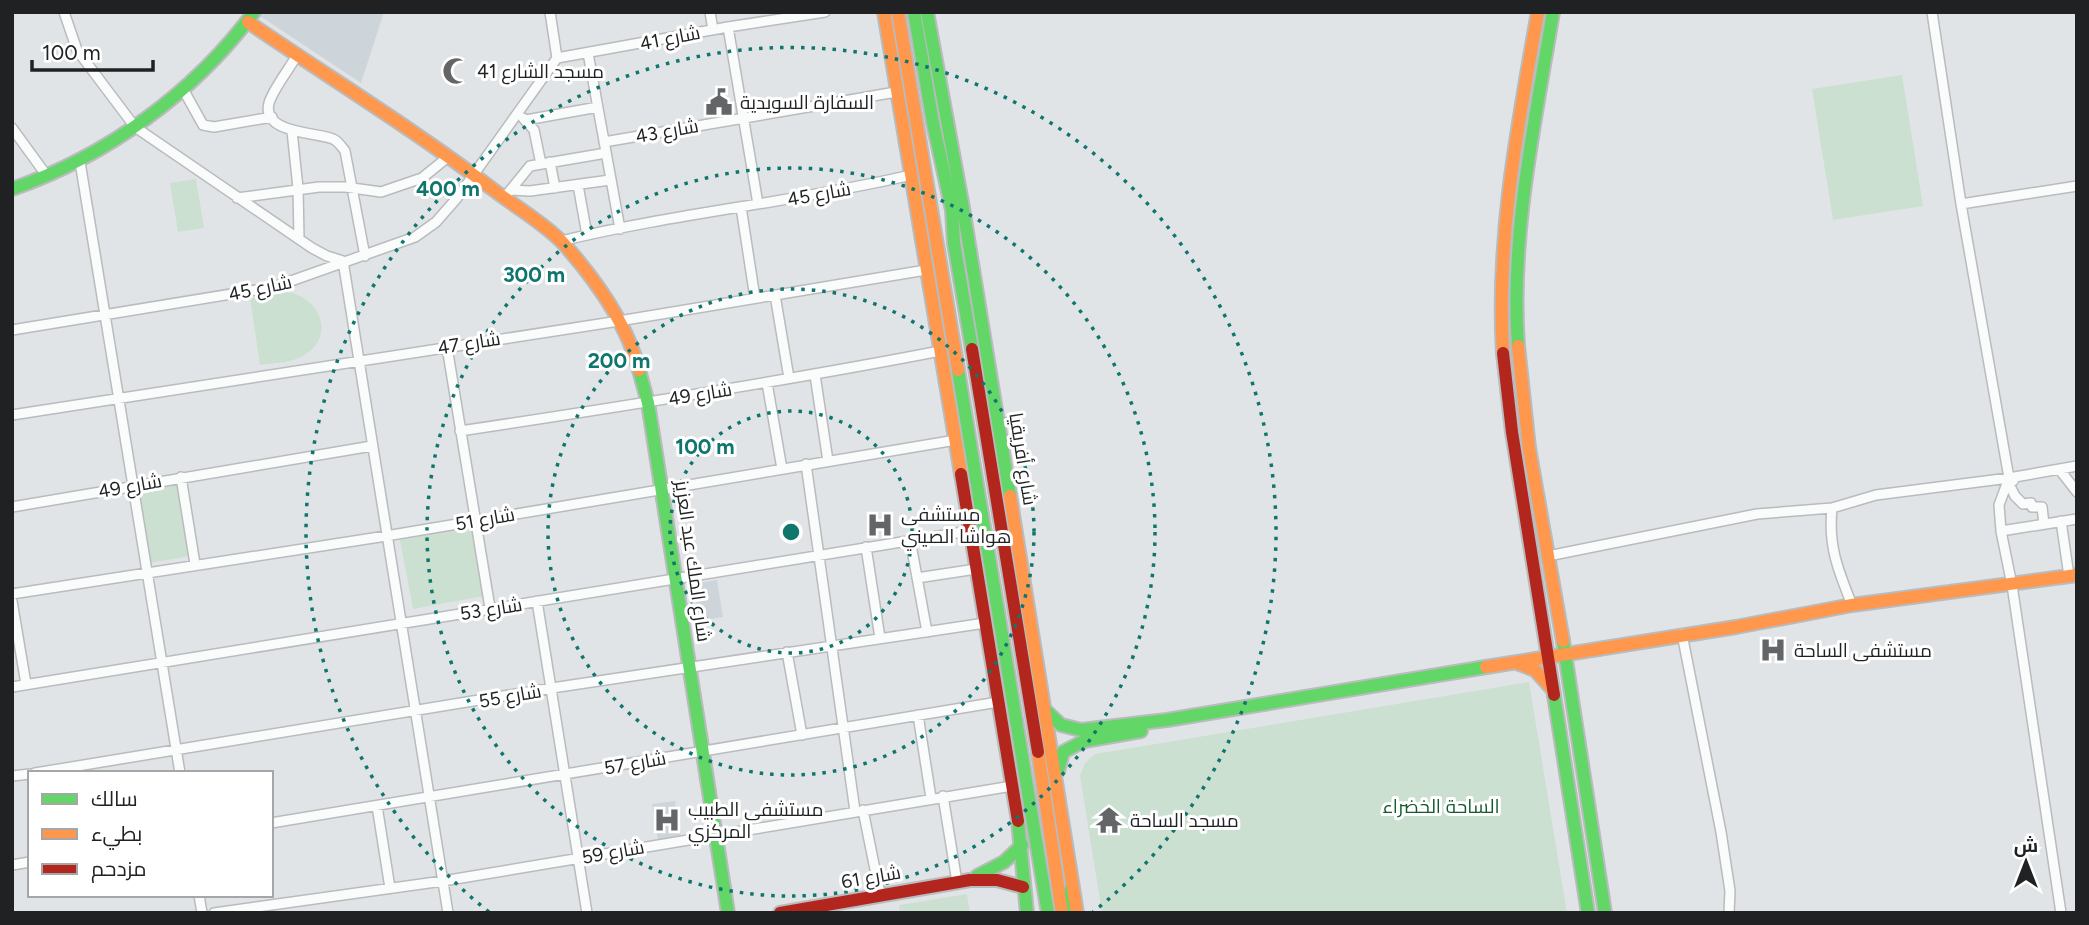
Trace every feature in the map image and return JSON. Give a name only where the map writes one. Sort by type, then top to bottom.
[{"type":"main road","points":[[884,12],[1022,845],[1027,913]]},
{"type":"main road","points":[[898,12],[1048,913]]},
{"type":"main road","name":"شارع أفريقيا","points":[[914,12],[952,211],[954,243],[1063,913]]},
{"type":"main road","points":[[1553,12],[1528,174],[1517,277],[1518,368],[1525,426],[1565,655],[1605,913]]},
{"type":"main road","name":"شارع أفريقيا","points":[[928,15],[960,190],[1077,913]]},
{"type":"main road","points":[[1535,16],[1512,173],[1502,276],[1504,356],[1511,428],[1588,913]]},
{"type":"main road","name":"شارع الملك عبد العزيز","points":[[12,189],[80,162],[135,127],[183,89],[219,54],[251,17],[297,55],[507,194],[561,241],[601,291],[619,321],[636,357],[648,403],[728,913]]},
{"type":"main road","points":[[952,211],[960,190]]},
{"type":"main road","points":[[916,198],[933,211]]},
{"type":"main road","points":[[1502,276],[1517,277]]},
{"type":"main road","points":[[961,389],[978,385]]},
{"type":"main road","points":[[1511,428],[1525,426]]},
{"type":"main road","points":[[1001,536],[1017,542]]},
{"type":"main road","points":[[1045,710],[1061,725],[1081,730],[1167,720],[1736,627],[1852,605],[2073,576]]},
{"type":"main road","points":[[1517,663],[1535,670],[1553,691]]},
{"type":"main road","points":[[1057,782],[1063,752],[1073,746],[1084,741],[1147,730],[1167,720]]},
{"type":"main road","points":[[964,881],[1004,862],[1022,845]]},
{"type":"main road","points":[[964,881],[994,878],[1023,887]]},
{"type":"main road","name":"شارع 61","points":[[780,913],[964,881]]},
{"type":"main road","points":[[1063,913],[1072,886]]},
{"type":"street","points":[[64,12],[77,50],[135,127],[299,239],[327,257],[343,261],[448,913]]},
{"type":"street","points":[[550,12],[557,58]]},
{"type":"street","points":[[710,12],[713,30]]},
{"type":"street","name":"شارع 41","points":[[557,58],[825,12]]},
{"type":"street","points":[[1932,12],[1961,204],[2009,478],[1999,505],[2001,531],[2012,585],[2061,913]]},
{"type":"street","points":[[727,27],[758,204]]},
{"type":"street","points":[[588,53],[620,229]]},
{"type":"street","points":[[297,55],[269,103],[272,117],[275,122],[292,131],[333,139],[345,151],[365,256]]},
{"type":"street","name":"شارع 45","points":[[12,330],[274,287],[313,275],[343,261],[391,247],[424,231],[445,213],[557,58]]},
{"type":"street","points":[[183,89],[203,125],[214,127],[272,117]]},
{"type":"street","name":"شارع 43","points":[[604,142],[897,92]]},
{"type":"street","points":[[526,120],[598,107]]},
{"type":"street","points":[[517,114],[534,130],[555,188]]},
{"type":"street","points":[[12,128],[47,176]]},
{"type":"street","points":[[292,131],[298,188],[299,239]]},
{"type":"street","points":[[507,194],[528,167],[606,153]]},
{"type":"street","points":[[237,198],[298,188],[387,191],[422,178],[448,157]]},
{"type":"street","points":[[80,162],[180,771]]},
{"type":"street","name":"شارع 45","points":[[561,241],[846,190],[911,175]]},
{"type":"street","points":[[507,194],[610,180]]},
{"type":"street","points":[[578,185],[587,235]]},
{"type":"street","points":[[1961,204],[2077,186]]},
{"type":"street","points":[[741,207],[755,298]]},
{"type":"street","name":"شارع 47","points":[[12,415],[619,321],[926,270]]},
{"type":"street","points":[[775,295],[789,379]]},
{"type":"street","points":[[447,347],[490,608]]},
{"type":"street","name":"شارع 49","points":[[460,431],[648,403],[940,351]]},
{"type":"street","points":[[815,375],[828,461]]},
{"type":"street","points":[[767,383],[782,469]]},
{"type":"street","name":"شارع 51","points":[[12,594],[386,536],[956,440]]},
{"type":"street","name":"شارع 49","points":[[12,507],[372,446]]},
{"type":"street","points":[[806,464],[843,728],[859,810],[880,894]]},
{"type":"street","points":[[1548,556],[1757,514],[1832,508],[1876,495],[2009,478],[2077,466]]},
{"type":"street","points":[[2059,469],[2077,492]]},
{"type":"street","points":[[2024,474],[2009,484],[2023,504],[2042,507],[2044,524]]},
{"type":"street","points":[[181,477],[195,564]]},
{"type":"street","points":[[1832,508],[1830,529],[1834,559],[1852,605]]},
{"type":"street","points":[[2001,531],[2077,519]]},
{"type":"street","points":[[2061,521],[2073,576]]},
{"type":"street","name":"شارع 53","points":[[12,687],[970,531]]},
{"type":"street","points":[[910,539],[926,632]]},
{"type":"street","points":[[866,547],[880,638]]},
{"type":"street","points":[[917,578],[976,569]]},
{"type":"street","points":[[12,601],[26,684]]},
{"type":"street","points":[[537,601],[587,913]]},
{"type":"street","name":"شارع 55","points":[[47,771],[552,688],[985,623]]},
{"type":"street","points":[[1682,634],[1721,832],[1730,891],[1729,913]]},
{"type":"street","points":[[787,652],[802,735]]},
{"type":"street","name":"شارع 57","points":[[273,823],[998,702]]},
{"type":"street","points":[[918,715],[931,798]]},
{"type":"street","name":"شارع 59","points":[[214,913],[443,881],[1012,786]]},
{"type":"street","points":[[943,796],[964,881]]},
{"type":"street","points":[[377,806],[390,888]]},
{"type":"shaded area","points":[[262,12],[384,12],[361,83],[260,16]]},
{"type":"shaded area","points":[[717,580],[723,617],[699,621],[693,584]]},
{"type":"shaded area","name":"مستشفى الطبيب المركزي","points":[[675,801],[681,837],[658,840],[652,804]]},
{"type":"green space","points":[[1902,75],[1923,206],[1833,220],[1812,89]]},
{"type":"green space","points":[[196,179],[204,228],[178,232],[170,183]]},
{"type":"green space","points":[[285,292],[297,295],[315,309],[320,318],[319,338],[313,348],[303,356],[260,365],[250,298]]},
{"type":"green space","points":[[178,483],[190,556],[149,563],[137,490]]},
{"type":"green space","points":[[471,527],[484,596],[413,609],[400,540]]},
{"type":"green space","name":"الساحة الخضراء","points":[[1529,682],[1567,913],[1102,913],[1080,776],[1085,763],[1095,754]]},
{"type":"green space","points":[[967,894],[970,913],[900,913],[899,905]]},
{"type":"traffic: fast","points":[[12,189],[81,159],[146,119],[204,69],[254,12]]},
{"type":"traffic: fast","points":[[914,12],[933,123],[952,210],[954,243],[972,349]]},
{"type":"traffic: fast","points":[[927,12],[963,208],[1010,496]]},
{"type":"traffic: fast","points":[[1518,346],[1516,304],[1521,220],[1553,12]]},
{"type":"traffic: fast","points":[[639,370],[648,403],[728,913]]},
{"type":"traffic: fast","points":[[958,370],[1048,913]]},
{"type":"traffic: fast","points":[[1563,641],[1605,913]]},
{"type":"traffic: fast","points":[[1045,710],[1061,725],[1081,730],[1167,720],[1486,667]]},
{"type":"traffic: fast","points":[[1554,695],[1588,913]]},
{"type":"traffic: fast","points":[[1058,771],[1063,752],[1084,741],[1141,731]]},
{"type":"traffic: fast","points":[[1018,821],[1027,913]]},
{"type":"traffic: fast","points":[[977,876],[1004,862],[1022,845]]},
{"type":"traffic: fast","points":[[1064,913],[1072,886]]},
{"type":"traffic: slow","points":[[884,12],[961,474]]},
{"type":"traffic: slow","points":[[898,12],[958,370]]},
{"type":"traffic: slow","points":[[1503,353],[1503,267],[1510,182],[1538,12]]},
{"type":"traffic: slow","points":[[248,22],[435,147],[556,236],[587,271],[608,302],[627,335],[639,370]]},
{"type":"traffic: slow","points":[[1518,346],[1529,448],[1563,641]]},
{"type":"traffic: slow","points":[[1010,496],[1077,913]]},
{"type":"traffic: slow","points":[[1486,667],[1736,627],[1852,605],[2077,575]]},
{"type":"traffic: slow","points":[[1517,663],[1535,670],[1552,689]]},
{"type":"traffic: slow","points":[[1038,752],[1062,913]]},
{"type":"traffic: jam","points":[[972,349],[1038,752]]},
{"type":"traffic: jam","points":[[1503,353],[1512,432],[1554,695]]},
{"type":"traffic: jam","points":[[961,474],[1018,821]]},
{"type":"traffic: jam","points":[[780,913],[970,880],[997,880],[1023,887]]},
{"type":"place","name":"مسجد الشارع 41","points":[[456,71]]},
{"type":"place","name":"السفارة السويدية","points":[[719,102]]},
{"type":"place","name":"مستشفى هواشا الصيني","points":[[880,525]]},
{"type":"place","name":"مستشفى الساحة","points":[[1773,650]]},
{"type":"place","name":"مستشفى الطبيب المركزي","points":[[667,820]]},
{"type":"place","name":"مسجد الساحة","points":[[1109,820]]}]
